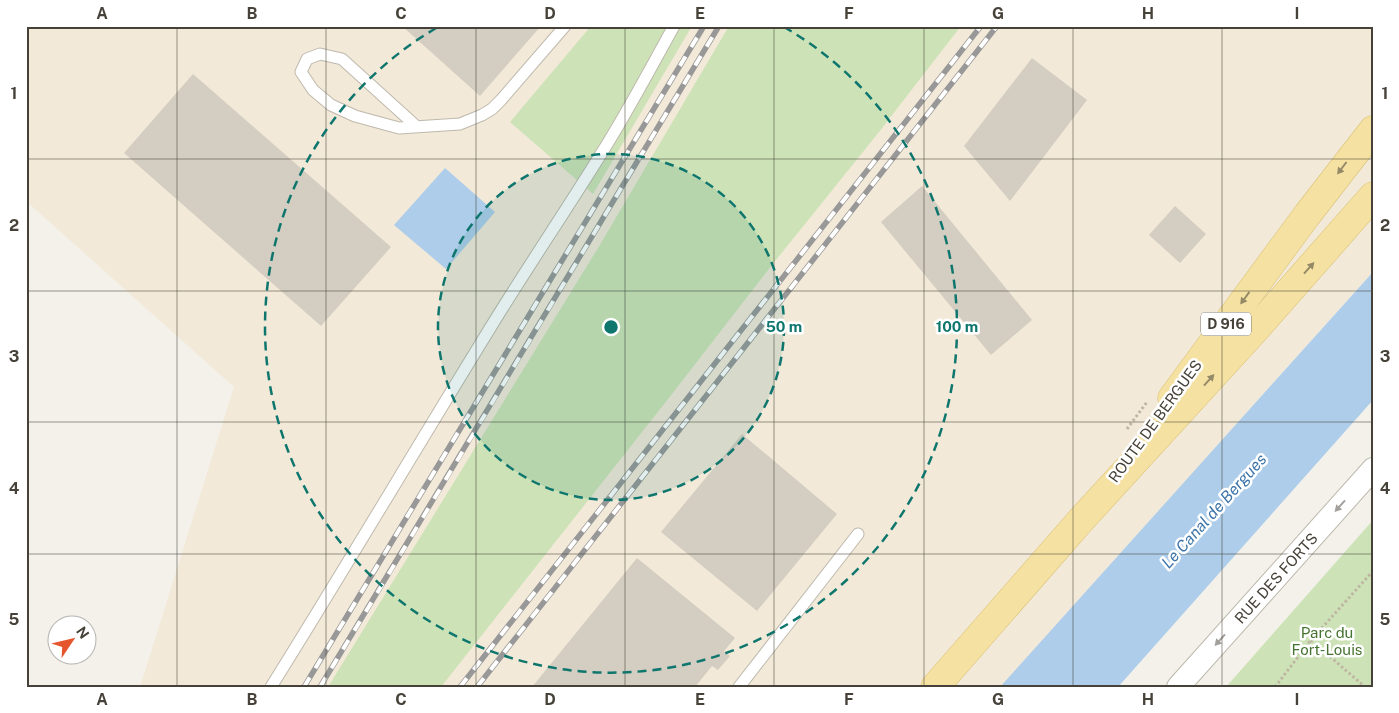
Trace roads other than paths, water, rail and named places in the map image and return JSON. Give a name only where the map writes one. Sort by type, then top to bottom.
[{"type":"main road","name":"ROUTE DE BERGUES","points":[[1082,520],[1301,223],[1373,130]]},
{"type":"main road","points":[[1346,227],[1373,188]]},
{"type":"main road","name":"ROUTE DE BERGUES","points":[[935,687],[1373,196]]},
{"type":"street","name":"RUE DES FORTS","points":[[1178,687],[1373,469]]},
{"type":"lane","points":[[416,126],[342,59],[320,54],[308,59],[301,72],[313,90],[331,105],[355,116],[399,128],[460,124],[492,109],[564,26]]},
{"type":"lane","points":[[271,687],[530,263],[600,155],[674,26]]},
{"type":"lane","points":[[739,687],[858,534]]},
{"type":"water","points":[[445,168],[495,212],[446,269],[394,225]]},
{"type":"water","name":"Le Canal de Bergues","points":[[1373,272],[1373,400],[1118,687],[1000,687]]},
{"type":"railway","points":[[304,687],[704,26]]},
{"type":"railway","points":[[320,687],[719,26]]},
{"type":"railway","points":[[460,687],[981,26]]},
{"type":"railway","points":[[477,687],[997,26]]},
{"type":"park label","name":"Parc du Fort-Louis","points":[[1327,640]]}]
